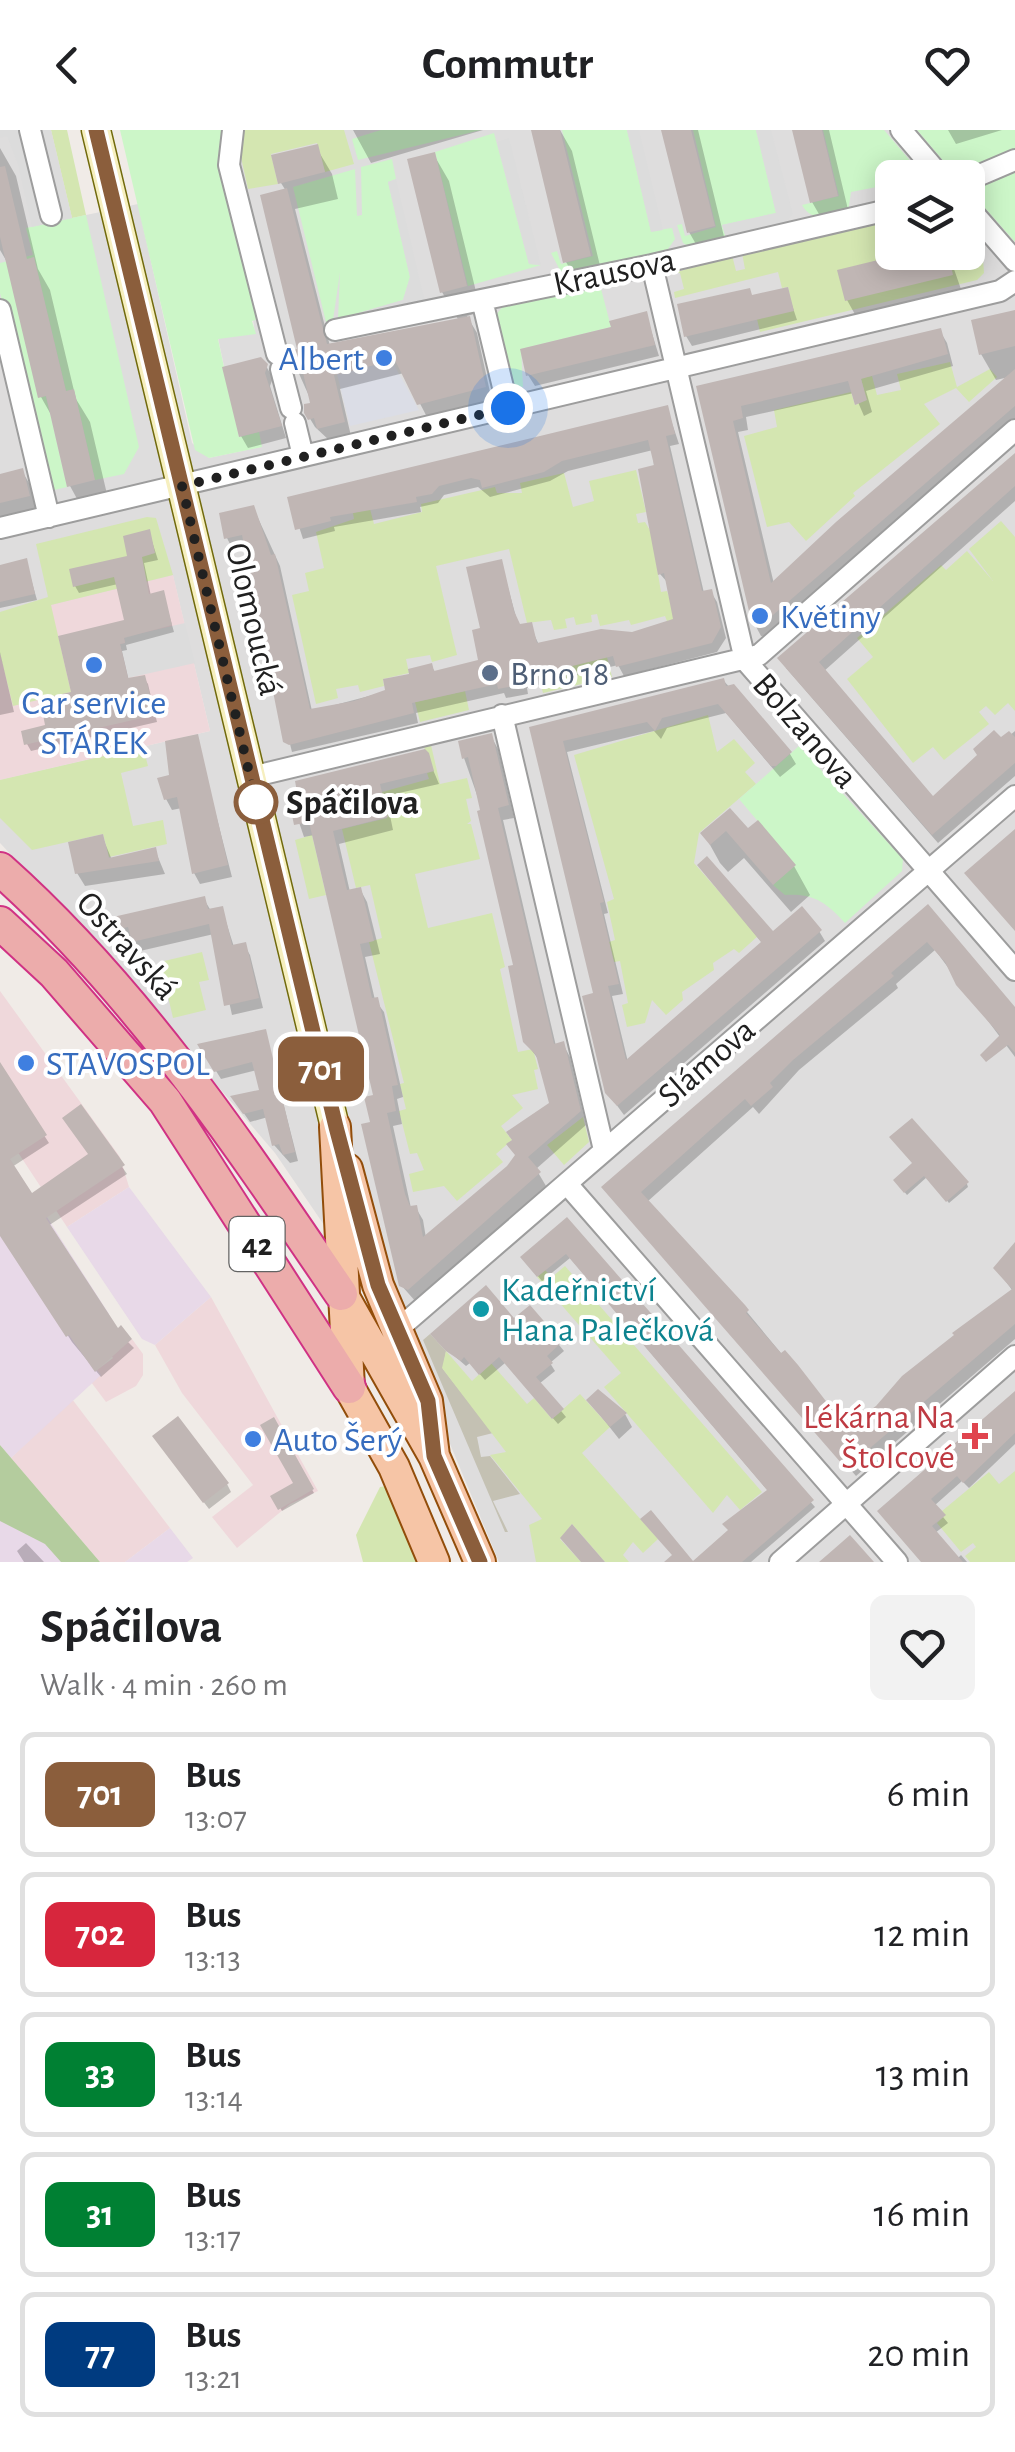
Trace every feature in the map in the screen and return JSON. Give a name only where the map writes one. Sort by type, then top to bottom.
[{"type":"highway","name":"42","points":[[0,845],[109,959],[150,1010],[191,1080],[342,1294]]},
{"type":"highway","name":"Ostravská","points":[[0,869],[120,992],[191,1080]]},
{"type":"highway","name":"Ostravská","points":[[0,923],[54,973],[165,1101],[350,1388]]},
{"type":"main road","name":"Olomoucká","points":[[96,130],[336,1127]]},
{"type":"main road","points":[[336,1127],[350,1388]]},
{"type":"main road","points":[[336,1127],[378,1285],[428,1401],[434,1456]]},
{"type":"main road","name":"42","points":[[342,1294],[434,1456],[480,1562]]},
{"type":"main road","name":"42","points":[[350,1388],[394,1467],[434,1562]]},
{"type":"street","points":[[30,130],[51,215]]},
{"type":"street","points":[[233,130],[230,165],[304,456]]},
{"type":"street","points":[[902,130],[927,160]]},
{"type":"street","points":[[985,173],[1015,160]]},
{"type":"street","name":"Krausova","points":[[336,330],[652,265],[875,213]]},
{"type":"street","points":[[985,226],[1015,261]]},
{"type":"street","name":"Bolzanova","points":[[652,265],[744,660],[1015,970]]},
{"type":"street","points":[[0,528],[1000,291],[1015,281]]},
{"type":"street","points":[[482,300],[508,408]]},
{"type":"street","points":[[0,310],[48,516]]},
{"type":"street","points":[[251,777],[759,655],[1015,430]]},
{"type":"street","points":[[502,715],[604,1150]]},
{"type":"street","name":"Slámova","points":[[398,1330],[1015,796]]},
{"type":"street","points":[[566,1184],[897,1562]]},
{"type":"street","points":[[780,1562],[1015,1356]]},
{"type":"shaded area","points":[[0,130],[51,130],[72,218],[138,204],[192,443],[209,458],[261,447],[239,437],[218,338],[255,333],[224,130],[1015,130],[1015,1562],[499,1562],[414,1357],[275,1153],[109,959],[0,843],[0,780],[210,731],[173,576],[71,692],[13,706],[0,653]]},
{"type":"shaded area","points":[[0,130],[51,130],[72,218],[32,227],[18,165],[7,136],[0,138]]},
{"type":"shaded area","points":[[627,130],[639,130],[663,230],[651,232]]},
{"type":"shaded area","points":[[756,130],[771,130],[793,214],[784,224],[726,238],[722,225],[776,213]]},
{"type":"shaded area","points":[[509,138],[541,265],[529,264],[497,142]]},
{"type":"shaded area","points":[[396,179],[425,302],[339,327],[338,319],[403,300],[410,277],[388,182]]},
{"type":"shaded area","points":[[392,361],[419,410],[350,426],[337,374]]},
{"type":"shaded area","points":[[173,575],[210,731],[0,780],[0,653],[13,705],[70,692],[50,605]]},
{"type":"shaded area","points":[[185,623],[195,663],[128,678],[120,644],[125,643],[124,637]]},
{"type":"shaded area","name":"STAVOSPOL","points":[[0,991],[120,1157],[129,1187],[67,1227],[0,1125]]},
{"type":"shaded area","points":[[0,1144],[109,1314],[73,1341],[101,1375],[11,1458],[0,1445]]},
{"type":"shaded area","points":[[129,1187],[211,1297],[155,1345],[142,1339],[67,1227]]},
{"type":"shaded area","name":"Auto Šerý","points":[[211,1297],[318,1491],[290,1504],[237,1548],[212,1517],[253,1485],[182,1393],[155,1345]]},
{"type":"shaded area","points":[[430,1334],[446,1351],[443,1369],[493,1433],[477,1437],[481,1457],[490,1456],[520,1494],[493,1501],[508,1532],[505,1532],[423,1340]]},
{"type":"shaded area","points":[[132,1339],[143,1354],[143,1375],[136,1386],[106,1402],[91,1382],[100,1375],[97,1370],[113,1358],[103,1343],[121,1347]]},
{"type":"shaded area","points":[[72,1399],[170,1528],[125,1562],[100,1562],[11,1458]]},
{"type":"shaded area","points":[[0,1456],[82,1562],[0,1562]]},
{"type":"shaded area","points":[[170,1528],[193,1558],[187,1562],[125,1562]]},
{"type":"green space","points":[[51,130],[67,130],[86,215],[72,218]]},
{"type":"green space","points":[[120,130],[224,130],[258,319],[252,321],[256,334],[218,339],[239,437],[259,432],[262,447],[209,458],[195,450]]},
{"type":"green space","points":[[244,130],[344,130],[354,164],[325,172],[317,143],[271,154],[278,184],[248,189],[238,144]]},
{"type":"green space","points":[[381,130],[481,130],[358,160],[352,139]]},
{"type":"green space","points":[[562,130],[627,130],[651,231],[672,228],[675,239],[668,249],[580,276],[561,272],[551,253],[557,251],[561,264],[593,256]]},
{"type":"green space","points":[[693,130],[756,130],[776,213],[722,225],[726,238],[688,246],[683,243],[677,225],[682,224],[685,236],[716,227]]},
{"type":"green space","points":[[823,130],[884,130],[910,160],[875,160],[875,187],[851,192],[848,212],[816,216],[802,205],[839,196]]},
{"type":"green space","points":[[917,130],[1015,130],[1015,242],[985,208],[985,160],[943,160]]},
{"type":"green space","points":[[494,133],[529,264],[541,265],[468,286],[435,152]]},
{"type":"green space","points":[[392,159],[396,179],[388,182],[410,277],[403,300],[338,319],[340,272],[333,320],[326,322],[293,187],[355,169],[357,216],[362,215],[361,167]]},
{"type":"green space","points":[[86,215],[139,447],[124,474],[95,480],[74,390],[66,391],[34,258],[7,264],[38,397],[46,396],[67,487],[50,491],[0,293],[0,263],[33,255],[26,228]]},
{"type":"green space","points":[[875,220],[875,270],[984,273],[977,280],[760,332],[757,319],[793,310],[788,287],[782,288],[778,272],[675,298],[674,292],[684,289],[680,273],[674,273],[732,255],[736,271],[745,269],[742,253]]},
{"type":"green space","points":[[599,281],[611,327],[521,349],[523,387],[510,384],[492,320],[504,305]]},
{"type":"green space","points":[[950,362],[957,387],[990,369],[997,377],[969,402],[956,388],[924,404],[940,424],[853,493],[855,496],[806,541],[789,522],[767,527],[744,436],[777,427],[774,410],[851,392],[855,405],[866,400],[861,378],[872,376],[877,395],[901,390],[897,374]]},
{"type":"green space","points":[[636,470],[646,512],[636,514],[638,523],[645,522],[651,532],[661,592],[667,591],[676,619],[667,621],[665,616],[631,625],[629,620],[600,626],[597,614],[591,615],[592,622],[576,625],[574,617],[565,619],[567,628],[554,630],[551,620],[527,623],[509,549],[436,566],[457,655],[432,662],[430,655],[406,659],[409,673],[383,679],[384,686],[360,692],[358,685],[336,689],[338,698],[316,704],[292,595],[309,591],[305,573],[324,568],[316,532],[354,519],[353,513],[370,509],[374,524],[422,512],[421,504],[495,487],[497,493],[522,493],[520,483],[564,473],[573,507],[594,501],[589,481]]},
{"type":"green space","points":[[156,518],[173,575],[51,605],[71,692],[13,706],[0,653],[0,612],[48,597],[36,544]]},
{"type":"green space","points":[[1001,521],[1015,537],[1015,711],[1008,703],[995,715],[986,706],[979,712],[989,724],[944,760],[933,747],[913,763],[847,679],[873,657],[857,638],[941,565],[946,570],[967,551],[993,581],[969,549]]},
{"type":"green space","points":[[607,657],[612,677],[543,693],[538,674]]},
{"type":"green space","points":[[465,691],[469,710],[420,722],[415,702]]},
{"type":"green space","points":[[708,715],[717,752],[734,739],[755,763],[745,772],[756,784],[699,833],[694,863],[758,936],[739,953],[734,949],[713,963],[714,970],[682,992],[683,1000],[666,1015],[652,1000],[645,1023],[627,1027],[622,1005],[628,1003],[620,961],[614,962],[609,942],[615,940],[607,902],[614,899],[574,755]]},
{"type":"green space","points":[[431,745],[440,784],[467,778],[472,798],[466,799],[471,821],[467,824],[471,824],[480,859],[415,874],[428,928],[492,913],[518,1052],[533,1049],[538,1069],[534,1070],[538,1089],[512,1095],[523,1108],[501,1126],[512,1140],[496,1154],[503,1162],[457,1201],[444,1186],[413,1192],[409,1174],[424,1170],[417,1153],[410,1154],[399,1111],[406,1109],[400,1084],[404,1083],[369,942],[382,938],[370,885],[356,888],[342,829],[387,818],[382,792],[429,779],[427,773],[433,771],[424,747]]},
{"type":"green space","points":[[799,746],[903,859],[902,871],[845,923],[818,900],[785,895],[773,885],[795,865],[739,799]]},
{"type":"green space","points":[[143,747],[148,766],[121,773],[133,826],[163,820],[167,844],[109,857],[103,834],[32,850],[0,818],[0,780]]},
{"type":"green space","points":[[312,835],[326,895],[309,899],[295,840]]},
{"type":"green space","points":[[202,952],[209,980],[199,982],[206,1010],[173,1018],[160,962]]},
{"type":"green space","points":[[583,1117],[589,1142],[564,1165],[547,1145]]},
{"type":"green space","points":[[565,1266],[762,1492],[740,1510],[727,1495],[713,1513],[604,1387],[621,1373],[537,1277],[545,1270],[552,1277]]},
{"type":"green space","points":[[446,1351],[472,1381],[491,1363],[527,1404],[534,1398],[552,1419],[580,1394],[610,1427],[582,1453],[658,1539],[643,1553],[633,1542],[623,1555],[629,1562],[605,1562],[572,1524],[560,1539],[581,1562],[536,1562],[529,1525],[542,1519],[490,1455],[506,1452],[442,1368]]},
{"type":"green space","points":[[0,1445],[100,1562],[61,1562],[45,1544],[0,1521]]},
{"type":"green space","points":[[1015,1471],[1015,1562],[970,1562],[965,1556],[976,1547],[973,1543],[961,1552],[937,1523],[945,1515],[942,1511],[989,1472],[999,1484]]},
{"type":"green space","points":[[386,1486],[417,1562],[363,1562],[356,1535],[380,1487]]},
{"type":"building","points":[[531,130],[560,130],[591,256],[563,263]]},
{"type":"building","points":[[661,130],[691,130],[715,226],[687,233]]},
{"type":"building","points":[[792,130],[822,130],[838,196],[810,203]]},
{"type":"building","points":[[318,144],[325,172],[278,184],[271,155]]},
{"type":"building","points":[[435,152],[467,286],[440,293],[407,159]]},
{"type":"building","points":[[5,166],[27,259],[34,257],[66,391],[74,389],[95,480],[67,487],[46,396],[38,398],[0,237],[0,167]]},
{"type":"building","points":[[287,188],[327,344],[470,316],[486,387],[417,405],[395,360],[334,375],[345,422],[317,429],[314,418],[308,420],[304,404],[310,403],[301,364],[294,366],[290,359],[290,351],[297,349],[260,195]]},
{"type":"building","points":[[875,261],[875,270],[952,270],[953,275],[845,301],[837,270]]},
{"type":"building","points":[[788,287],[794,311],[684,337],[677,304],[750,288],[752,295]]},
{"type":"building","points":[[1015,310],[1015,346],[979,355],[971,320]]},
{"type":"building","points":[[647,311],[655,345],[526,376],[520,349],[611,327],[609,321]]},
{"type":"building","points":[[941,328],[948,354],[861,379],[867,400],[855,405],[848,381],[741,406],[743,418],[733,421],[771,583],[836,522],[1015,369],[1015,406],[759,627],[752,624],[696,386]]},
{"type":"building","points":[[261,357],[268,364],[265,373],[282,426],[239,437],[222,367]]},
{"type":"building","points":[[668,405],[675,434],[666,436],[702,591],[712,589],[721,627],[712,643],[616,667],[613,656],[523,678],[524,684],[498,689],[497,684],[412,703],[414,713],[289,745],[283,742],[242,535],[224,539],[219,513],[254,505],[271,555],[275,554],[310,709],[354,701],[385,690],[383,679],[409,674],[408,669],[432,663],[434,671],[478,660],[472,630],[480,628],[466,567],[502,559],[514,611],[520,624],[532,622],[537,643],[601,629],[632,632],[673,619],[664,573],[658,575],[638,469],[654,465],[648,440],[562,461],[544,472],[482,488],[480,480],[471,478],[439,486],[432,494],[416,497],[417,502],[330,517],[331,521],[295,530],[287,497]]},
{"type":"building","points":[[1015,453],[1015,486],[819,662],[933,796],[977,755],[973,749],[994,730],[1001,737],[1009,731],[1015,737],[1015,763],[932,835],[777,658]]},
{"type":"building","points":[[23,468],[30,496],[0,503],[0,474]]},
{"type":"building","points":[[150,529],[155,553],[142,557],[149,594],[164,590],[172,625],[124,638],[125,643],[120,644],[128,678],[145,675],[155,715],[24,745],[21,731],[45,725],[40,699],[71,692],[58,636],[124,620],[114,577],[73,587],[69,569],[127,556],[123,536]]},
{"type":"building","points":[[27,558],[35,594],[0,602],[0,565]]},
{"type":"building","points":[[724,678],[726,686],[734,684],[792,752],[776,766],[771,766],[718,704],[662,718],[655,731],[647,722],[563,741],[604,902],[600,903],[619,984],[608,986],[626,1060],[761,942],[697,865],[707,856],[773,931],[802,906],[822,930],[617,1106],[605,1093],[582,996],[593,993],[529,727]]},
{"type":"building","points":[[492,733],[509,805],[498,808],[554,1044],[564,1041],[581,1111],[528,1157],[541,1172],[408,1290],[399,1286],[361,1124],[370,1122],[364,1097],[373,1095],[309,822],[294,825],[288,795],[297,792],[295,781],[425,749],[429,753],[434,771],[380,784],[388,817],[333,831],[347,890],[361,887],[374,941],[360,944],[372,998],[378,997],[398,1085],[392,1086],[396,1111],[387,1113],[405,1194],[410,1206],[417,1205],[423,1237],[507,1166],[515,1155],[506,1144],[512,1140],[506,1132],[549,1103],[536,1055],[523,1042],[508,966],[513,965],[477,811],[480,810],[468,757],[462,759],[458,741]]},
{"type":"building","points":[[198,734],[228,865],[192,874],[177,797],[164,800],[157,778],[169,775],[165,741]]},
{"type":"building","points":[[730,808],[748,828],[758,820],[796,865],[773,885],[726,831],[710,845],[700,833]]},
{"type":"building","points":[[1015,829],[1015,931],[964,873]]},
{"type":"building","points":[[103,834],[109,858],[156,847],[159,861],[75,874],[68,842]]},
{"type":"building","points":[[205,896],[208,909],[223,906],[232,945],[246,942],[259,998],[224,1006],[209,924],[132,942],[128,927],[115,930],[113,917]]},
{"type":"building","points":[[928,904],[1015,1007],[1015,1053],[1008,1045],[986,1062],[980,1055],[1000,1035],[956,985],[945,962],[927,942],[891,973],[894,976],[793,1060],[770,1083],[773,1087],[751,1106],[745,1099],[641,1192],[745,1305],[749,1310],[746,1313],[781,1353],[785,1350],[839,1418],[849,1410],[857,1419],[876,1406],[902,1376],[1012,1289],[993,1268],[1015,1242],[1015,1324],[849,1466],[842,1464],[601,1187]]},
{"type":"building","points":[[266,1029],[295,1152],[283,1155],[279,1144],[272,1146],[263,1109],[243,1114],[230,1096],[259,1090],[252,1062],[214,1072],[197,1044]]},
{"type":"building","points":[[0,1062],[47,1135],[10,1159],[32,1193],[88,1154],[62,1118],[81,1104],[125,1165],[46,1218],[118,1328],[121,1325],[132,1339],[95,1372],[69,1335],[66,1337],[0,1236]]},
{"type":"building","points":[[912,1118],[969,1182],[946,1202],[924,1176],[904,1193],[893,1180],[912,1163],[889,1137]]},
{"type":"building","points":[[567,1217],[814,1500],[742,1562],[664,1562],[672,1555],[640,1519],[651,1510],[693,1561],[728,1530],[722,1524],[767,1490],[566,1254],[537,1277],[520,1257]]},
{"type":"building","points":[[486,1285],[514,1318],[530,1305],[562,1342],[547,1356],[553,1363],[536,1377],[564,1409],[552,1419],[499,1357],[479,1375],[464,1357],[461,1361],[446,1351],[430,1334]]},
{"type":"building","points":[[598,1389],[627,1413],[610,1427],[586,1400]]},
{"type":"building","points":[[1015,1391],[1015,1433],[963,1483],[957,1476],[931,1499],[946,1515],[932,1526],[963,1562],[921,1562],[877,1511]]},
{"type":"building","points":[[178,1416],[229,1483],[203,1503],[152,1436]]},
{"type":"building","points":[[274,1417],[314,1489],[278,1510],[270,1496],[293,1483],[260,1425]]},
{"type":"building","points":[[572,1524],[605,1562],[581,1562],[560,1538]]},
{"type":"building","points":[[850,1535],[874,1562],[819,1562],[834,1549]]},
{"type":"bus line","name":"701","points":[[96,130],[284,925],[378,1285],[428,1401],[434,1456],[480,1562]]},
{"type":"place","name":"Albert","points":[[384,358]]},
{"type":"place","name":"Květiny","points":[[760,616]]},
{"type":"place","name":"Car service STÁREK","points":[[94,665]]},
{"type":"place","name":"Brno 18","points":[[490,673]]},
{"type":"place","name":"Spáčilova","points":[[256,802]]},
{"type":"place","name":"STAVOSPOL","points":[[26,1063]]},
{"type":"place","name":"Kadeřnictví Hana Palečková","points":[[481,1309]]},
{"type":"place","name":"Lékárna Na Štolcové","points":[[975,1436]]},
{"type":"place","name":"Auto Šerý","points":[[253,1439]]},
{"type":"route","points":[[256,802],[182,486],[508,408]]}]
